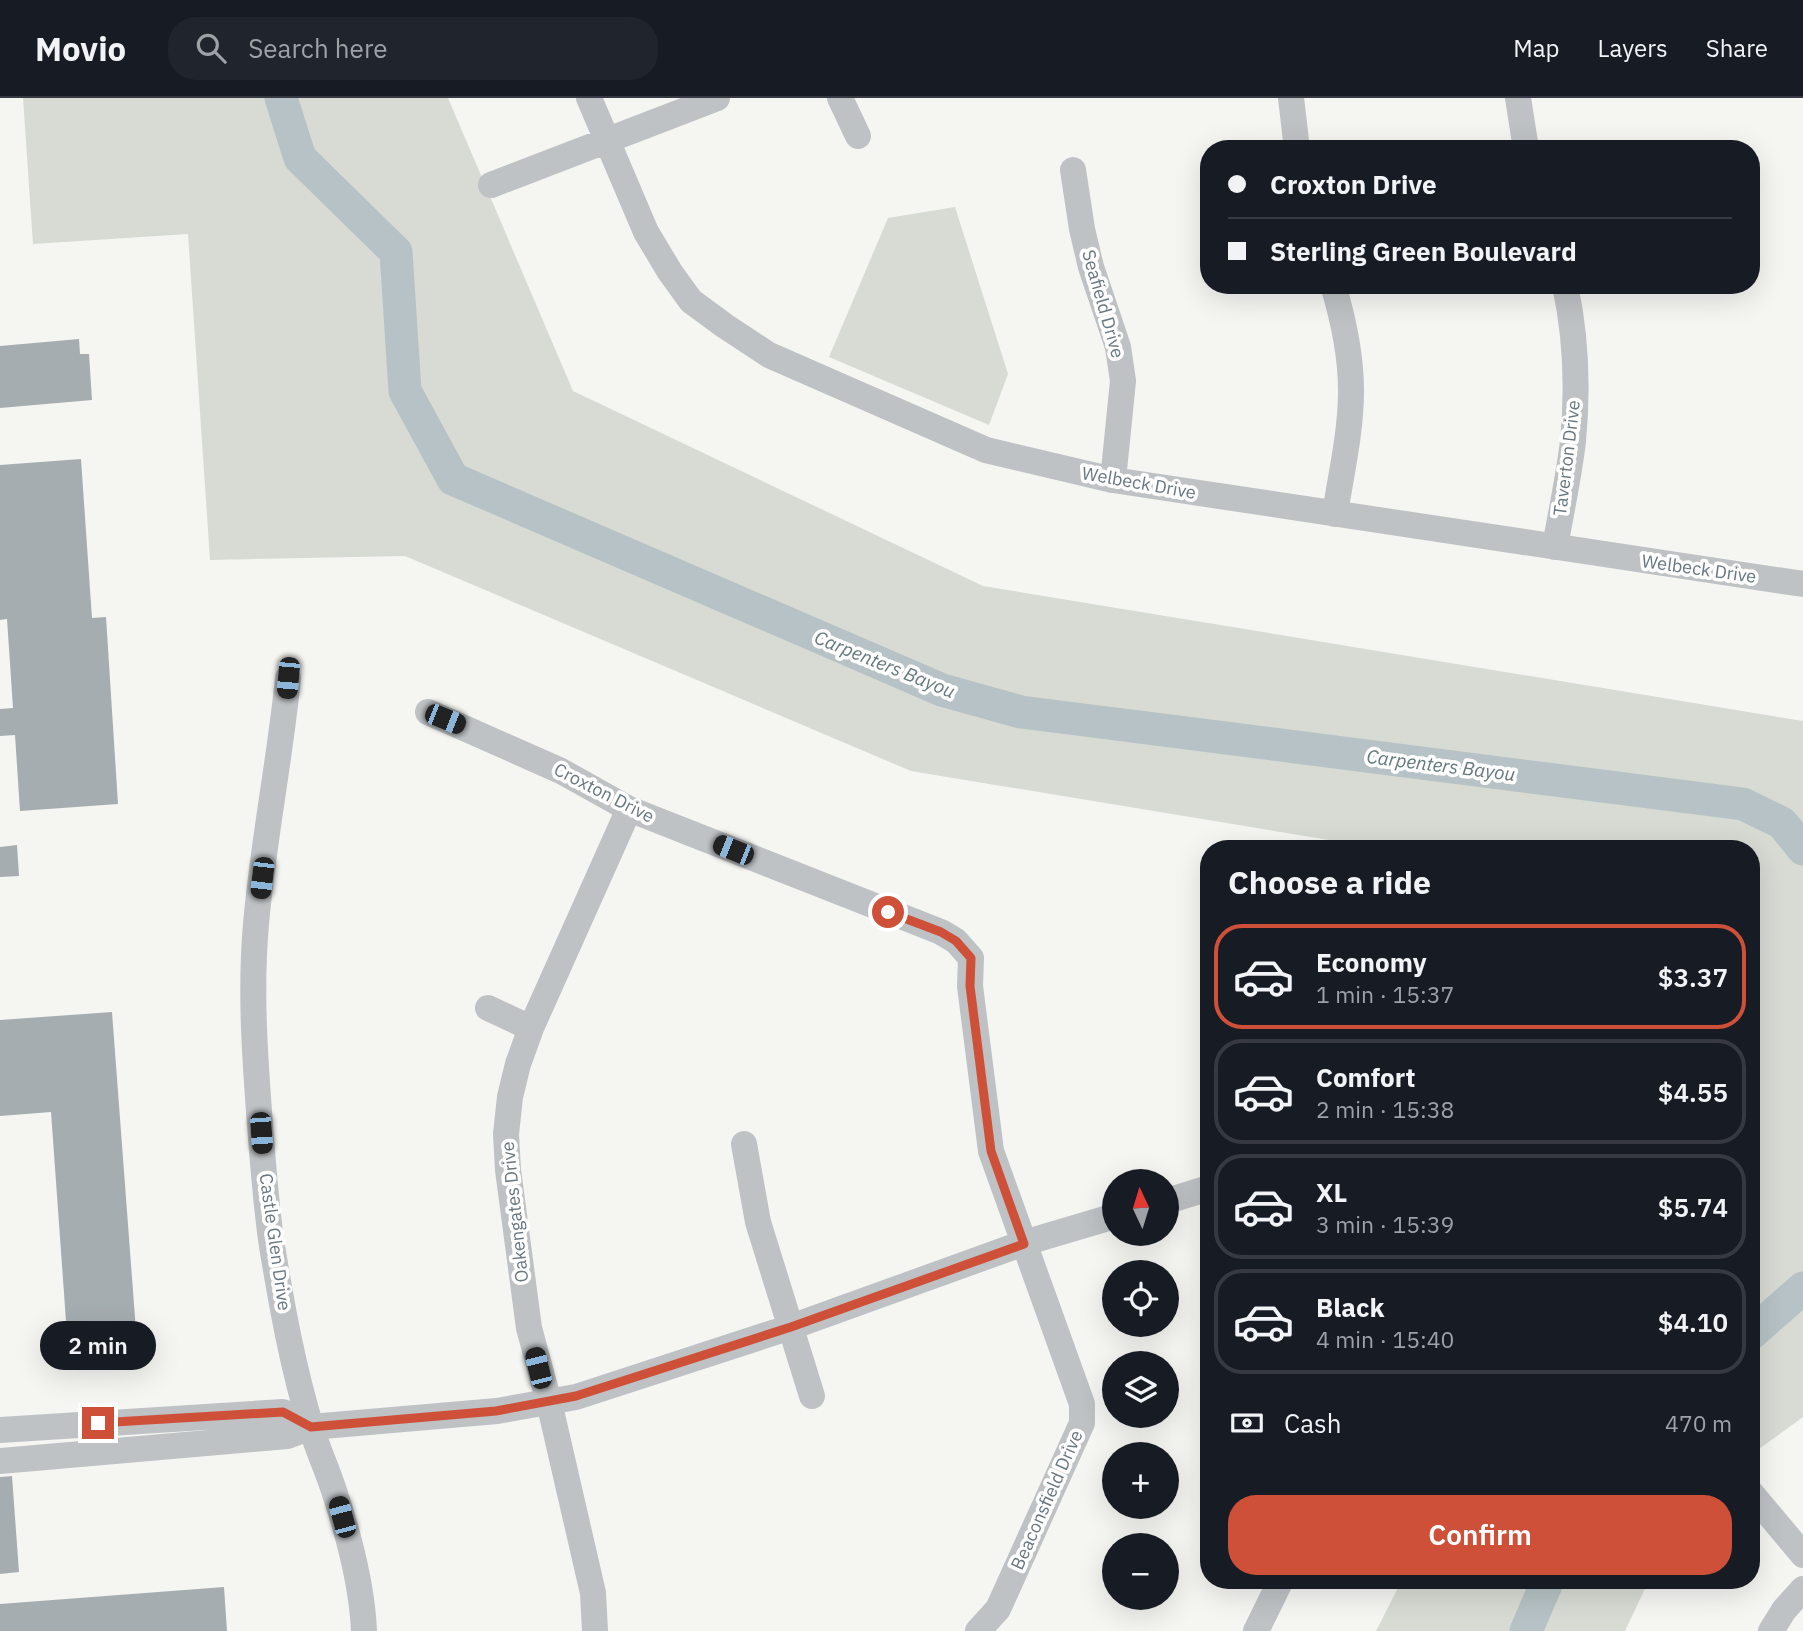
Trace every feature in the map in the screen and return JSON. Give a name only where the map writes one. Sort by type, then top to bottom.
[{"type":"street","name":"Welbeck Drive","points":[[589,98],[646,232],[691,301],[769,355],[986,450],[1113,480],[1803,584]]},
{"type":"street","points":[[491,185],[717,98]]},
{"type":"street","points":[[840,98],[858,136]]},
{"type":"street","points":[[1291,98],[1296,140]]},
{"type":"street","points":[[1518,98],[1524,140]]},
{"type":"street","name":"Seafield Drive","points":[[1073,170],[1091,267],[1118,347],[1123,381],[1113,480]]},
{"type":"street","points":[[1335,514],[1351,390],[1347,350],[1336,294]]},
{"type":"street","name":"Taverton Drive","points":[[1555,547],[1573,442],[1576,395],[1574,350],[1567,294]]},
{"type":"street","name":"Castle Glen Drive","points":[[288,678],[256,925],[253,996],[264,1179],[272,1244],[295,1363],[311,1427],[336,1497],[353,1557],[362,1601],[364,1631]]},
{"type":"street","name":"Croxton Drive","points":[[428,712],[561,771],[629,809],[941,932],[956,941],[971,958],[970,986],[991,1151],[1024,1244]]},
{"type":"street","name":"Oakengates Drive","points":[[595,1631],[593,1593],[529,1328],[508,1170],[506,1134],[510,1097],[531,1028],[629,809]]},
{"type":"street","points":[[488,1009],[531,1028]]},
{"type":"street","points":[[744,1144],[758,1222],[813,1396]]},
{"type":"street","points":[[1180,1196],[1200,1191]]},
{"type":"street","points":[[0,1461],[287,1436],[311,1427],[496,1411],[549,1402],[576,1396],[791,1327],[1024,1244],[1102,1220]]},
{"type":"street","name":"Beaconsfield Drive","points":[[978,1631],[998,1609],[1082,1423],[1082,1404],[1024,1244]]},
{"type":"street","points":[[0,1430],[283,1412],[311,1427]]},
{"type":"street","points":[[171,1418],[177,1446]]},
{"type":"street","points":[[1760,1504],[1803,1555]]},
{"type":"street","points":[[1256,1631],[1277,1589]]},
{"type":"street","points":[[1771,1631],[1784,1610],[1803,1589]]},
{"type":"shaded area","points":[[23,98],[448,98],[573,391],[983,586],[1803,721],[1803,1417],[1760,1448],[1760,840],[1329,840],[911,771],[405,556],[210,560],[188,234],[33,244]]},
{"type":"shaded area","points":[[955,207],[1008,374],[989,425],[829,357],[888,218]]},
{"type":"shaded area","points":[[1397,1589],[1645,1589],[1625,1631],[1376,1631]]},
{"type":"building","points":[[79,339],[80,354],[89,354],[92,400],[0,408],[0,346]]},
{"type":"building","points":[[81,459],[92,618],[106,617],[118,804],[20,811],[15,735],[0,736],[0,709],[13,708],[7,619],[0,620],[0,465]]},
{"type":"building","points":[[17,845],[19,876],[0,877],[0,847]]},
{"type":"building","points":[[112,1012],[137,1344],[68,1349],[51,1112],[0,1116],[0,1020]]},
{"type":"building","points":[[12,1476],[19,1572],[0,1574],[0,1477]]},
{"type":"building","points":[[224,1587],[227,1631],[0,1631],[0,1604]]},
{"type":"waterway","name":"Carpenters Bayou","points":[[281,98],[300,158],[396,252],[405,391],[453,479],[942,690],[1021,712],[1743,804],[1782,823],[1803,849]]},
{"type":"waterway","name":"Carpenters Bayou","points":[[1760,1326],[1803,1288]]},
{"type":"waterway","name":"Carpenters Bayou","points":[[1526,1631],[1544,1589]]},
{"type":"route","points":[[98,1423],[283,1412],[311,1427],[496,1411],[549,1402],[576,1396],[791,1327],[1024,1244],[991,1151],[970,986],[971,958],[956,941],[941,932],[888,912]]}]
